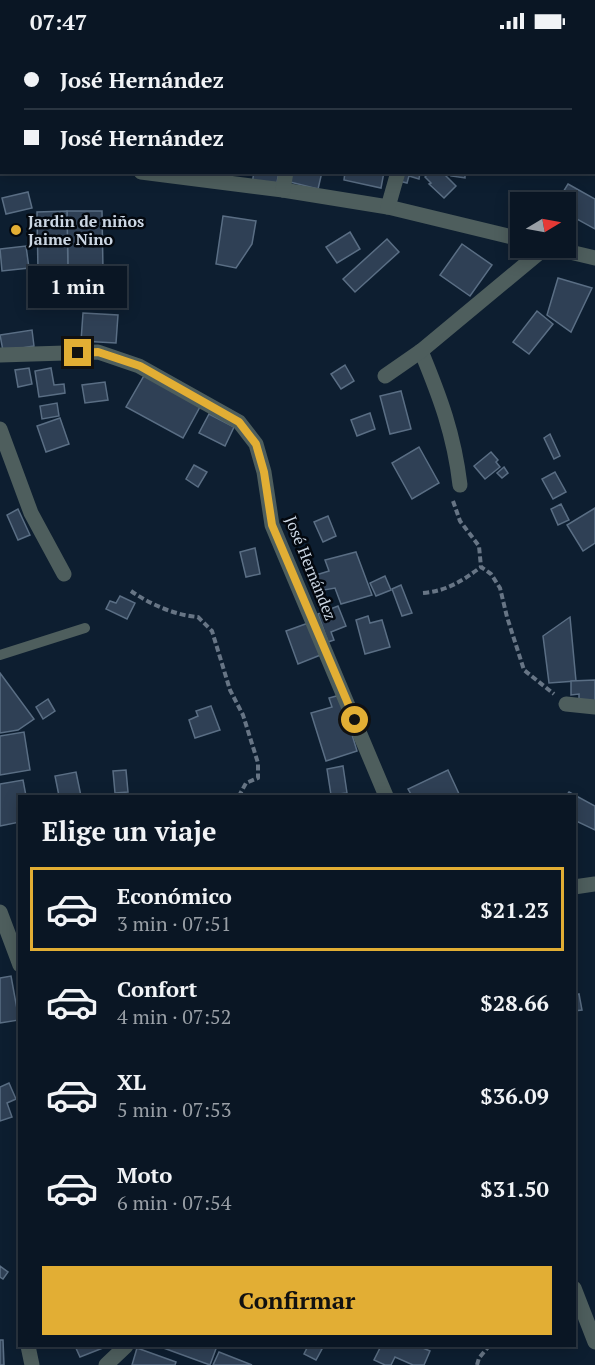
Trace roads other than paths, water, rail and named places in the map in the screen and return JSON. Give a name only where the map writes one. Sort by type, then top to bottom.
[{"type":"street","points":[[157,174],[283,190],[388,207],[510,237]]},
{"type":"street","points":[[283,190],[286,174]]},
{"type":"street","points":[[388,207],[397,174]]},
{"type":"street","points":[[576,253],[595,258]]},
{"type":"street","points":[[385,376],[421,351],[533,258]]},
{"type":"street","points":[[421,351],[441,399],[456,451],[456,491]]},
{"type":"street","name":"José Hernández","points":[[0,355],[98,352],[140,366],[239,422],[256,444],[264,472],[272,525],[386,795]]},
{"type":"street","points":[[0,429],[31,513],[64,574]]},
{"type":"street","points":[[566,704],[595,707]]},
{"type":"street","points":[[576,887],[595,884]]},
{"type":"street","points":[[0,912],[18,960]]},
{"type":"street","points":[[576,1293],[595,1342]]},
{"type":"street","points":[[27,1347],[32,1365]]},
{"type":"street","points":[[106,1365],[125,1347]]},
{"type":"lane","points":[[0,655],[85,628]]},
{"type":"place","name":"Jardin de niños Jaime Nino","points":[[16,230]]}]
